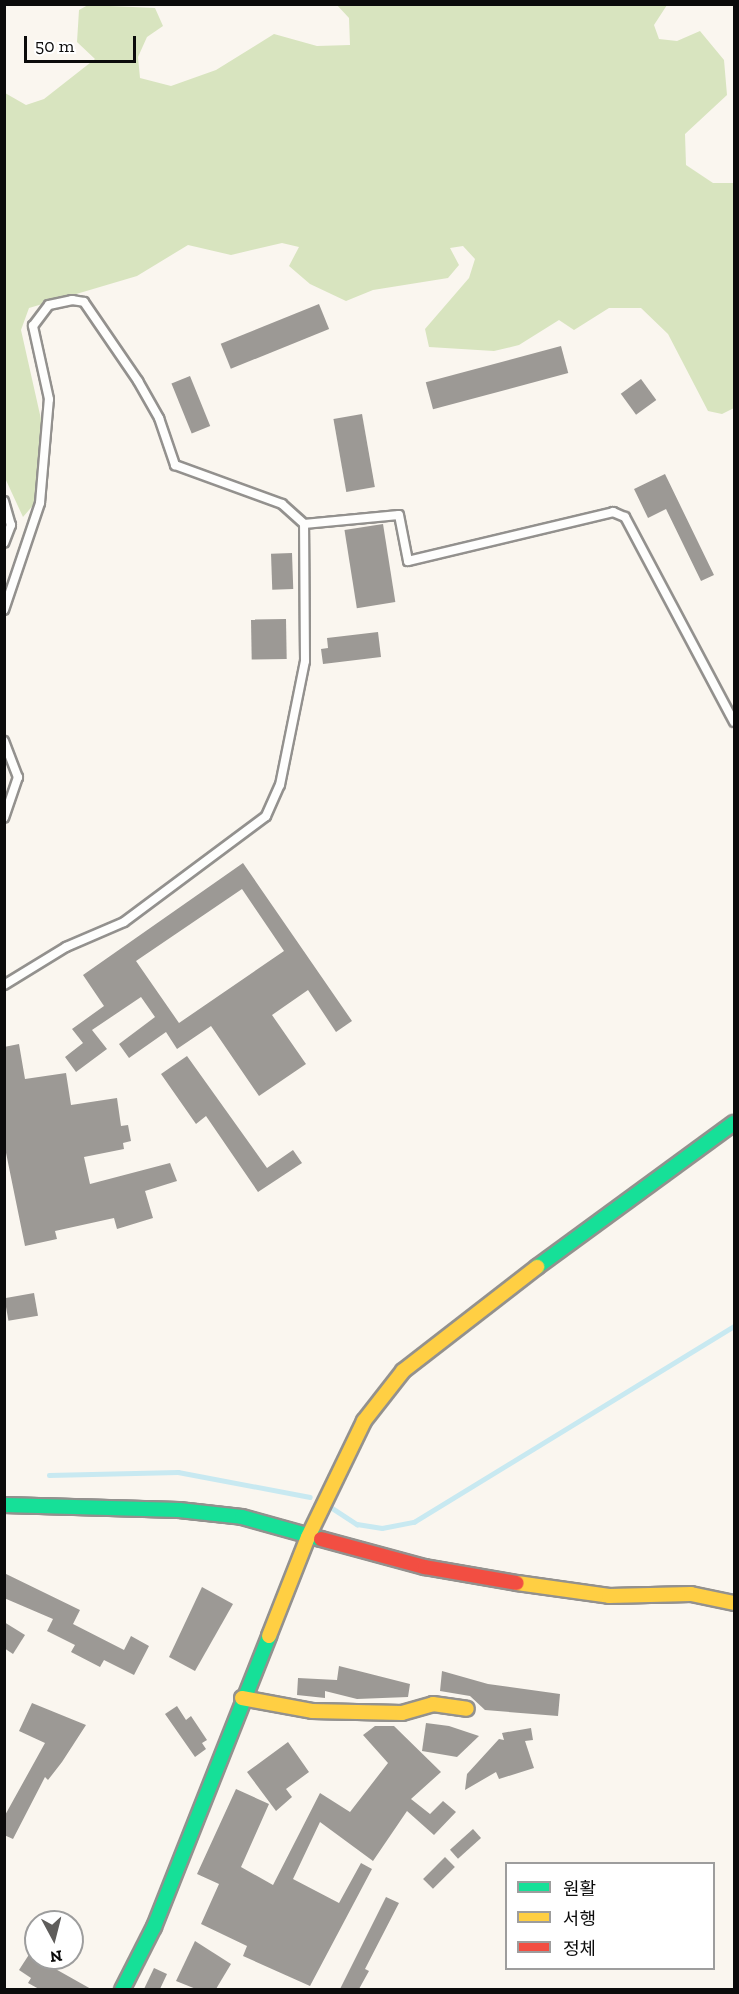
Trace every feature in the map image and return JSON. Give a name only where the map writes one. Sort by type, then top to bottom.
[{"type":"street","points":[[122,1989],[154,1927],[242,1698],[308,1537],[364,1421],[403,1371],[453,1328],[735,1123]]},
{"type":"street","points":[[4,1505],[179,1510],[243,1517],[308,1537],[425,1567],[609,1596],[691,1594],[735,1603]]},
{"type":"street","points":[[242,1698],[312,1711],[402,1713],[433,1704],[466,1709]]},
{"type":"lane","points":[[4,610],[40,503],[49,399],[33,326],[39,314],[61,301],[84,302],[122,356],[159,418],[174,465],[282,504],[304,524],[305,661],[280,785],[266,816],[124,922],[66,947],[4,985]]},
{"type":"lane","points":[[4,501],[11,525],[4,543]]},
{"type":"lane","points":[[304,524],[399,515],[408,561],[613,512],[625,517],[735,723]]},
{"type":"lane","points":[[4,741],[18,777],[4,818]]},
{"type":"green space","points":[[336,4],[667,5],[654,25],[659,39],[677,41],[700,31],[724,60],[727,95],[685,134],[686,165],[713,183],[734,183],[734,408],[722,414],[708,411],[668,334],[641,308],[609,308],[574,330],[559,320],[519,345],[494,351],[429,347],[425,329],[469,278],[475,259],[463,246],[450,248],[459,265],[448,278],[373,290],[346,301],[310,284],[289,266],[299,247],[282,243],[231,255],[188,245],[137,276],[29,308],[21,330],[43,428],[35,503],[23,517],[5,478],[5,93],[26,105],[44,99],[95,59],[77,42],[79,10],[88,5],[155,8],[163,26],[147,37],[138,57],[140,78],[171,86],[216,70],[274,34],[317,46],[350,45],[349,18]]},
{"type":"building","points":[[319,304],[329,329],[231,369],[221,344]]},
{"type":"building","points":[[561,346],[568,373],[433,409],[426,382]]},
{"type":"building","points":[[190,376],[210,426],[192,434],[171,383]]},
{"type":"building","points":[[641,379],[656,400],[636,415],[621,394]]},
{"type":"building","points":[[362,414],[375,487],[346,492],[333,419]]},
{"type":"building","points":[[665,474],[714,575],[701,581],[666,509],[648,518],[634,489]]},
{"type":"building","points":[[383,524],[395,602],[357,608],[344,530]]},
{"type":"building","points":[[292,553],[293,589],[272,590],[271,554]]},
{"type":"building","points":[[286,619],[287,659],[252,660],[251,620]]},
{"type":"building","points":[[378,632],[381,657],[323,664],[321,649],[328,648],[327,638]]},
{"type":"building","points":[[243,863],[352,1021],[336,1032],[308,990],[272,1015],[306,1064],[259,1096],[211,1026],[177,1049],[166,1032],[129,1058],[119,1044],[155,1017],[141,997],[92,1030],[107,1049],[76,1072],[65,1057],[83,1043],[72,1029],[104,1006],[83,975]],"holes":[[[242,889],[284,951],[179,1023],[136,961]]]},
{"type":"building","points":[[19,1044],[25,1079],[66,1073],[71,1105],[117,1098],[121,1126],[128,1125],[131,1141],[123,1143],[124,1149],[84,1157],[90,1184],[170,1163],[177,1181],[145,1191],[153,1218],[117,1229],[114,1218],[55,1231],[57,1239],[25,1246],[4,1143],[4,1047]]},
{"type":"building","points":[[187,1056],[267,1168],[293,1150],[302,1163],[258,1192],[206,1116],[196,1124],[161,1074]]},
{"type":"building","points":[[34,1293],[38,1316],[8,1321],[4,1298]]},
{"type":"building","points":[[4,1573],[80,1610],[73,1624],[124,1650],[131,1636],[149,1646],[134,1675],[104,1660],[100,1667],[71,1652],[75,1645],[47,1631],[53,1619],[4,1598]]},
{"type":"building","points":[[202,1587],[233,1604],[195,1671],[169,1657]]},
{"type":"building","points":[[4,1622],[25,1635],[13,1654],[4,1648]]},
{"type":"building","points":[[339,1666],[410,1684],[408,1697],[357,1699],[325,1691],[325,1698],[297,1695],[298,1678],[337,1680]]},
{"type":"building","points":[[442,1671],[488,1684],[560,1694],[558,1716],[485,1710],[470,1696],[440,1691]]},
{"type":"building","points":[[32,1703],[86,1725],[48,1780],[45,1777],[13,1839],[4,1835],[4,1817],[45,1743],[19,1731]]},
{"type":"building","points":[[177,1706],[186,1720],[191,1716],[207,1740],[202,1743],[206,1749],[195,1757],[165,1714]]},
{"type":"building","points":[[426,1723],[449,1726],[479,1736],[457,1757],[422,1751]]},
{"type":"building","points":[[375,1726],[394,1726],[441,1772],[411,1799],[430,1814],[443,1801],[456,1812],[434,1835],[407,1811],[373,1861],[320,1822],[293,1879],[339,1903],[361,1863],[372,1869],[310,1986],[243,1956],[247,1946],[201,1924],[219,1884],[197,1874],[236,1789],[269,1804],[241,1867],[273,1885],[320,1793],[350,1812],[388,1763],[363,1735]]},
{"type":"building","points":[[531,1728],[533,1740],[525,1741],[534,1768],[499,1779],[496,1772],[465,1790],[467,1774],[499,1739],[504,1740],[502,1733]]},
{"type":"building","points":[[288,1742],[309,1772],[286,1789],[292,1797],[276,1811],[247,1772]]},
{"type":"building","points":[[473,1829],[481,1838],[458,1859],[450,1850]]},
{"type":"building","points":[[445,1857],[455,1867],[433,1889],[423,1879]]},
{"type":"building","points":[[386,1897],[399,1903],[365,1969],[369,1971],[359,1989],[340,1989]]},
{"type":"building","points":[[195,1941],[231,1964],[216,1989],[196,1989],[176,1981]]},
{"type":"building","points":[[24,1962],[24,1970],[57,1970],[91,1989],[39,1989],[28,1983],[31,1978],[19,1970]]},
{"type":"building","points":[[154,1968],[167,1974],[160,1989],[144,1989]]},
{"type":"waterway","points":[[332,1508],[357,1524],[382,1528],[414,1522],[734,1326]]},
{"type":"waterway","points":[[49,1475],[178,1472],[310,1497]]},
{"type":"traffic: fast","points":[[537,1267],[734,1123]]},
{"type":"traffic: fast","points":[[4,1505],[179,1510],[242,1517],[321,1539]]},
{"type":"traffic: fast","points":[[122,1990],[154,1927],[269,1636]]},
{"type":"traffic: slow","points":[[269,1636],[308,1537],[364,1421],[403,1371],[537,1267]]},
{"type":"traffic: slow","points":[[517,1583],[609,1596],[691,1594],[734,1603]]},
{"type":"traffic: slow","points":[[242,1698],[312,1711],[402,1713],[433,1704],[467,1709]]},
{"type":"traffic: jam","points":[[321,1539],[425,1567],[517,1583]]}]
